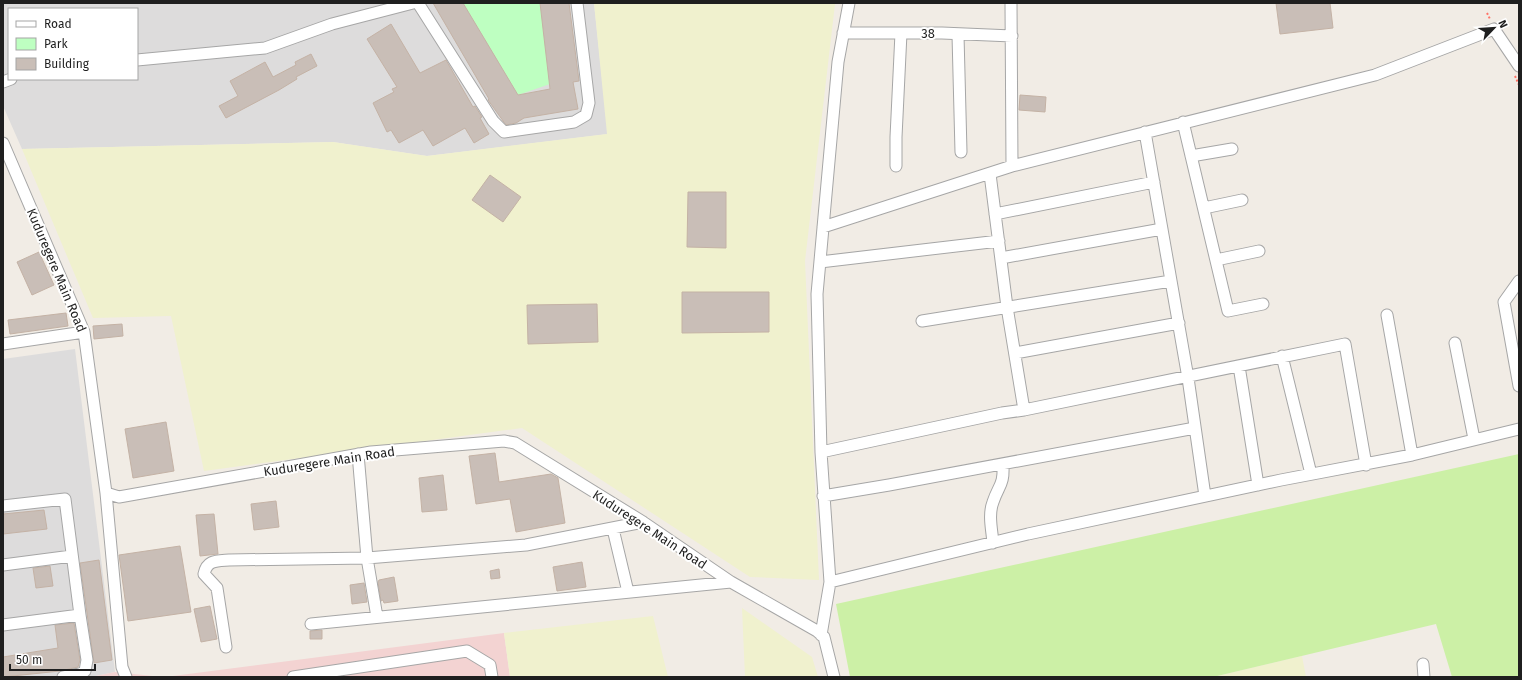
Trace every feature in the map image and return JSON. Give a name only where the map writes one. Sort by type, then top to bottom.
[{"type":"street","points":[[138,60],[265,48],[332,24],[413,3]]},
{"type":"street","points":[[418,3],[493,121],[504,132],[574,122],[586,115],[589,103],[578,3]]},
{"type":"street","points":[[834,677],[827,647],[821,635],[830,582],[821,452],[817,294],[838,62],[849,3]]},
{"type":"street","points":[[1011,3],[1012,166]]},
{"type":"street","points":[[823,227],[1012,166],[1375,75],[1494,29],[1519,66]]},
{"type":"street","name":"38","points":[[843,33],[1012,36]]},
{"type":"street","points":[[896,166],[901,33]]},
{"type":"street","points":[[958,35],[961,152]]},
{"type":"street","points":[[1183,122],[1228,311],[1263,304]]},
{"type":"street","points":[[1145,132],[1179,323],[1205,496]]},
{"type":"street","name":"Kuduregere Main Road","points":[[3,144],[84,332],[106,493],[119,497],[358,454],[504,441],[515,443],[643,522],[732,582],[817,631],[821,635]]},
{"type":"street","points":[[1191,156],[1232,149]]},
{"type":"street","points":[[990,174],[1007,307],[1024,410]]},
{"type":"street","points":[[995,214],[1154,182]]},
{"type":"street","points":[[1204,208],[1242,200]]},
{"type":"street","points":[[1001,258],[1162,229]]},
{"type":"street","points":[[820,262],[999,241]]},
{"type":"street","points":[[1216,260],[1259,251]]},
{"type":"street","points":[[922,321],[1171,281]]},
{"type":"street","points":[[1519,281],[1504,302],[1519,386]]},
{"type":"street","points":[[1387,315],[1412,455]]},
{"type":"street","points":[[1015,353],[1179,323]]},
{"type":"street","points":[[3,344],[84,332]]},
{"type":"street","points":[[1454,343],[1474,439]]},
{"type":"street","points":[[821,452],[1002,413],[1188,378],[1282,356],[1345,344],[1366,465]]},
{"type":"street","points":[[1282,356],[1310,474]]},
{"type":"street","points":[[1239,366],[1258,485]]},
{"type":"street","points":[[824,496],[1195,428]]},
{"type":"street","points":[[830,582],[993,543],[1205,496],[1310,474],[1366,465],[1474,439],[1519,430]]},
{"type":"street","points":[[358,454],[367,558],[377,617]]},
{"type":"street","points":[[993,543],[991,511],[992,503],[1002,484],[1002,464]]},
{"type":"street","points":[[106,493],[122,667],[126,677]]},
{"type":"street","points":[[3,506],[65,498],[86,660],[85,671],[80,674],[63,677]]},
{"type":"street","points":[[226,647],[217,588],[204,574],[206,566],[210,562],[229,560],[367,558],[526,545],[614,529],[643,522]]},
{"type":"street","points":[[614,529],[628,592]]},
{"type":"street","points":[[3,565],[72,556]]},
{"type":"street","points":[[311,624],[732,582]]},
{"type":"street","points":[[3,625],[80,615]]},
{"type":"street","points":[[293,677],[318,675],[467,651],[490,665],[492,677]]},
{"type":"street","points":[[1423,664],[1424,677]]},
{"type":"shaded area","points":[[7,3],[594,3],[608,134],[427,156],[333,142],[22,149],[3,106],[3,4]]},
{"type":"shaded area","points":[[75,349],[115,672],[91,677],[3,677],[3,359]]},
{"type":"shaded area","points":[[504,633],[510,677],[165,677]]},
{"type":"shaded area","points":[[115,672],[162,677],[91,677]]},
{"type":"green space","points":[[463,3],[540,3],[550,84],[518,95]]},
{"type":"green space","points":[[594,3],[835,4],[805,261],[819,580],[750,577],[522,428],[204,471],[171,316],[93,318],[22,149],[333,142],[427,156],[607,134]]},
{"type":"green space","points":[[1519,454],[1519,677],[1452,677],[1436,624],[1213,677],[850,677],[836,604]]},
{"type":"green space","points":[[742,608],[812,657],[818,677],[745,677]]},
{"type":"green space","points":[[653,616],[668,677],[510,677],[504,633]]},
{"type":"green space","points":[[1302,656],[1306,677],[1213,677]]},
{"type":"building","points":[[433,3],[463,3],[518,95],[550,89],[540,3],[569,3],[579,81],[573,82],[578,109],[524,118],[516,123],[506,125],[488,100],[489,99]]},
{"type":"building","points":[[1276,3],[1330,3],[1333,28],[1280,34]]},
{"type":"building","points":[[391,24],[420,73],[446,60],[473,107],[475,106],[482,117],[480,118],[489,134],[474,143],[465,128],[433,146],[423,130],[399,143],[391,130],[387,132],[373,103],[394,92],[392,89],[397,87],[367,39]]},
{"type":"building","points":[[311,54],[317,66],[296,77],[297,79],[279,90],[226,118],[219,106],[238,96],[230,81],[265,62],[273,77],[296,65],[295,62]]},
{"type":"building","points":[[1020,95],[1046,97],[1045,112],[1019,110]]},
{"type":"building","points":[[490,175],[521,197],[503,222],[472,200]]},
{"type":"building","points":[[688,192],[726,192],[726,248],[687,247]]},
{"type":"building","points":[[39,252],[54,285],[32,295],[17,262]]},
{"type":"building","points":[[682,292],[769,292],[769,332],[682,333]]},
{"type":"building","points":[[597,304],[598,342],[528,344],[527,305]]},
{"type":"building","points":[[66,313],[68,326],[10,334],[8,320]]},
{"type":"building","points":[[122,324],[123,336],[94,339],[93,326]]},
{"type":"building","points":[[166,422],[174,471],[133,478],[125,429]]},
{"type":"building","points":[[495,453],[499,482],[551,474],[558,478],[565,523],[516,532],[510,499],[476,504],[469,456]]},
{"type":"building","points":[[443,475],[447,510],[422,512],[419,478]]},
{"type":"building","points":[[276,501],[279,527],[254,530],[251,504]]},
{"type":"building","points":[[44,510],[47,529],[3,534],[3,514]]},
{"type":"building","points":[[214,514],[218,554],[200,556],[196,515]]},
{"type":"building","points":[[180,546],[191,612],[128,621],[119,555]]},
{"type":"building","points":[[99,560],[112,660],[94,663],[80,563]]},
{"type":"building","points":[[582,562],[586,587],[557,591],[553,567]]},
{"type":"building","points":[[50,566],[53,586],[36,588],[33,568]]},
{"type":"building","points":[[499,569],[500,578],[491,579],[490,571]]},
{"type":"building","points":[[394,577],[398,601],[384,603],[383,600],[381,601],[378,582],[379,580]]},
{"type":"building","points":[[364,583],[367,602],[352,604],[350,585]]},
{"type":"building","points":[[210,606],[217,639],[201,642],[194,609]]},
{"type":"building","points":[[74,623],[80,660],[78,667],[60,671],[3,677],[3,657],[58,648],[55,625]]},
{"type":"building","points":[[322,630],[322,639],[310,639],[310,631]]}]
